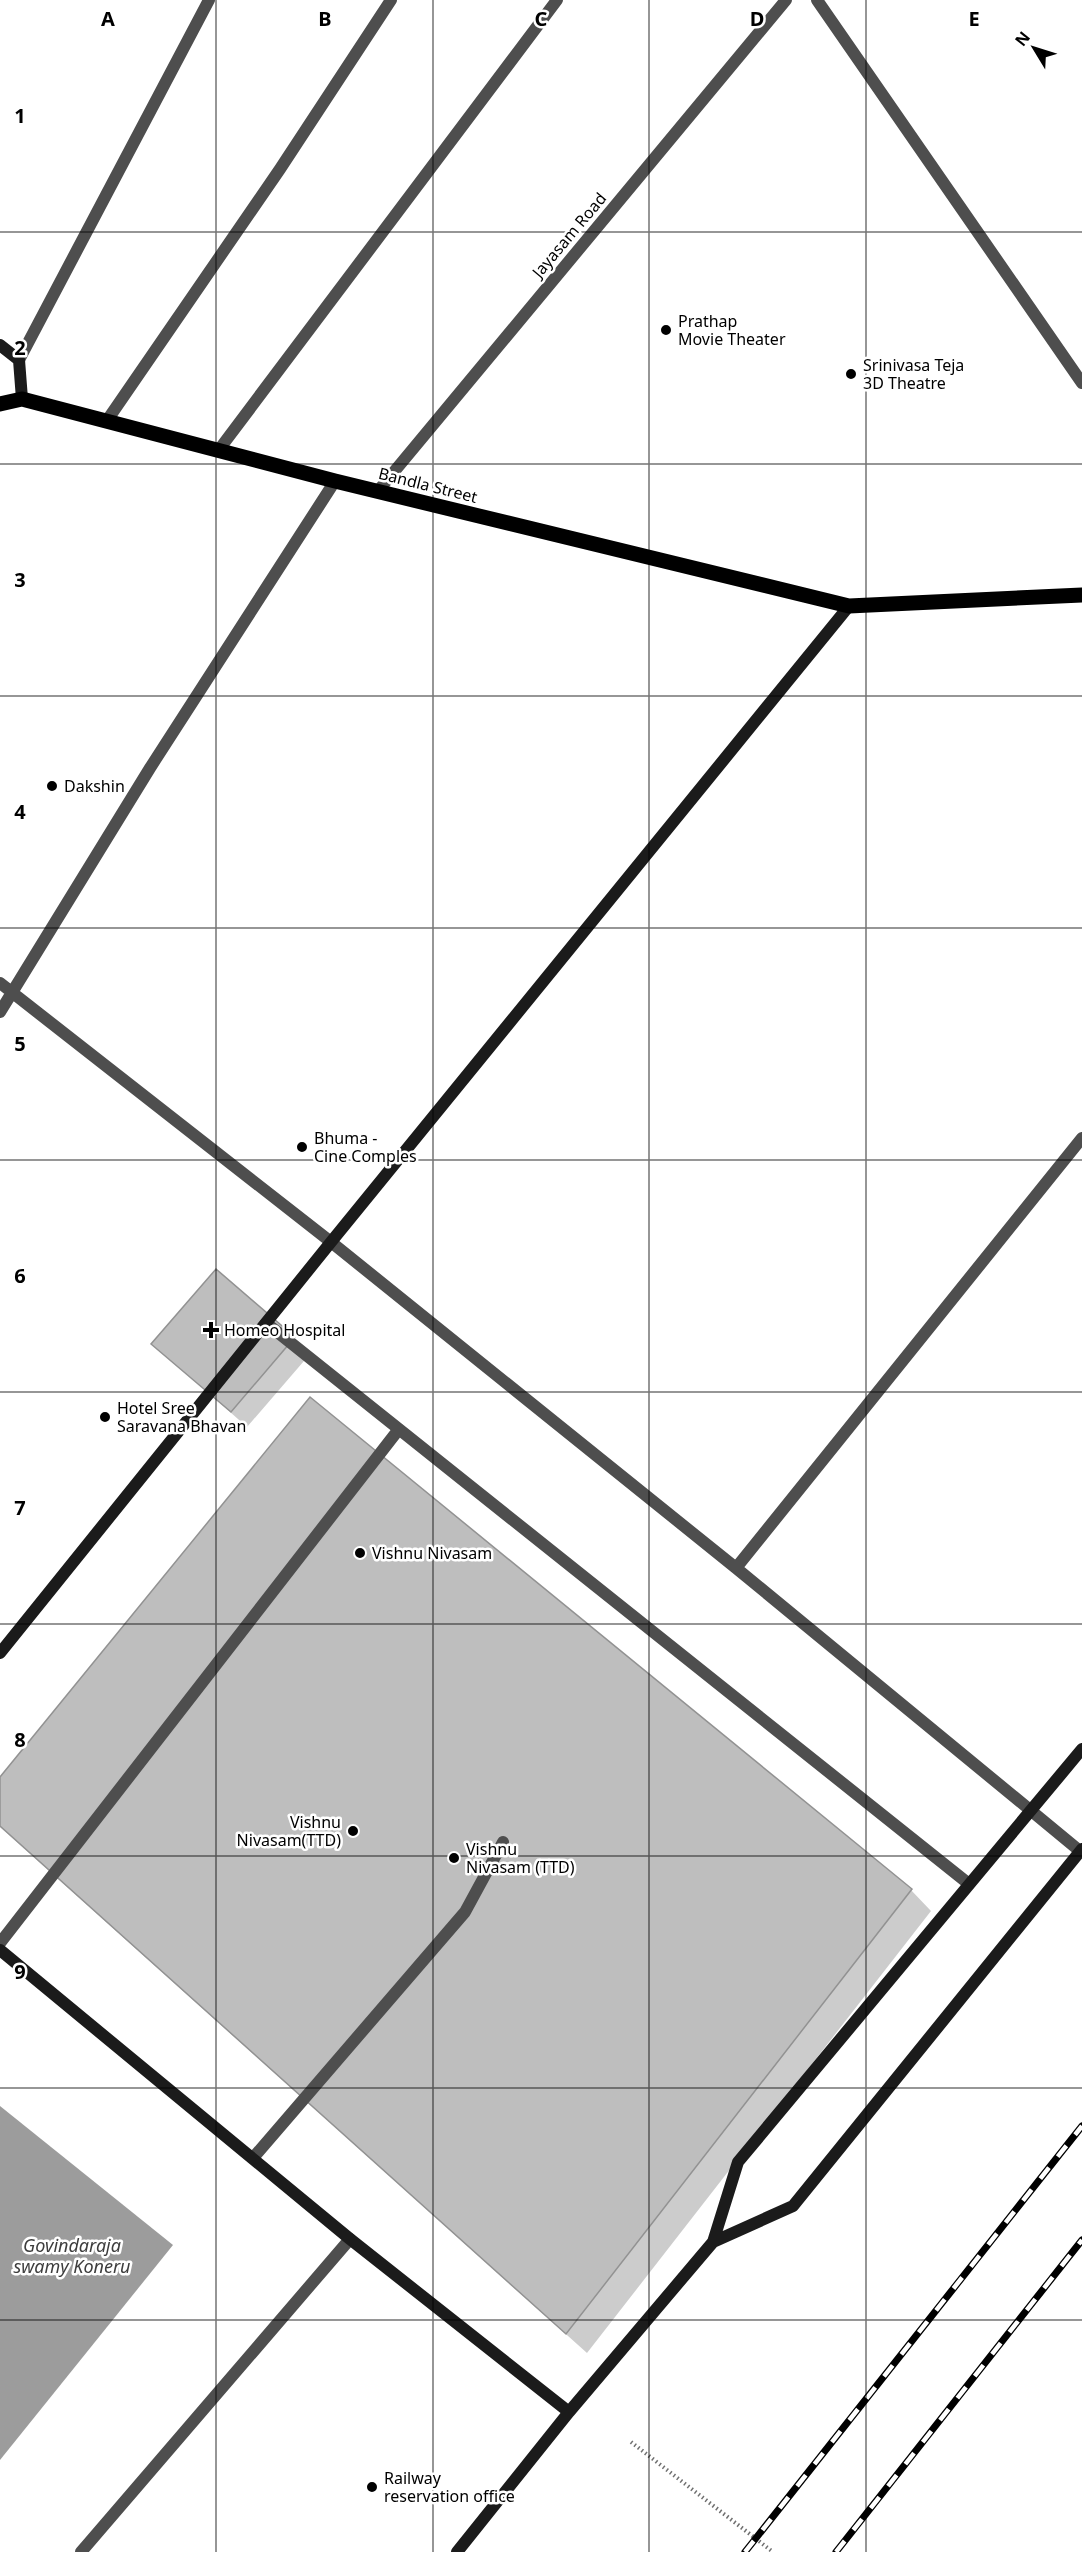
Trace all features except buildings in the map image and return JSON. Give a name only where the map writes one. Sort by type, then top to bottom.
[{"type":"main road","name":"Bandla Street","points":[[0,404],[22,399],[335,481],[849,606],[1082,595]]},
{"type":"street","points":[[22,399],[19,360],[208,0]]},
{"type":"street","points":[[106,422],[280,169],[391,0]]},
{"type":"street","points":[[218,451],[556,0]]},
{"type":"street","name":"Jayasam Road","points":[[378,491],[786,0]]},
{"type":"street","points":[[817,0],[1082,382]]},
{"type":"street","points":[[0,345],[19,360]]},
{"type":"street","points":[[0,1012],[150,768],[335,481]]},
{"type":"street","points":[[0,1653],[849,606]]},
{"type":"street","points":[[0,983],[331,1242],[736,1568],[1081,1850],[793,2206],[713,2242]]},
{"type":"street","points":[[736,1568],[1082,1138]]},
{"type":"street","points":[[266,1323],[969,1884]]},
{"type":"street","points":[[0,1943],[399,1430]]},
{"type":"street","points":[[457,2552],[569,2412],[713,2242],[738,2162],[1082,1749]]},
{"type":"street","points":[[253,2158],[465,1912],[503,1842]]},
{"type":"street","points":[[0,1950],[350,2239],[569,2412]]},
{"type":"street","points":[[81,2552],[350,2239]]},
{"type":"path","points":[[631,2442],[773,2552]]},
{"type":"water","name":"Govindaraja swamy Koneru","points":[[0,2106],[173,2245],[0,2460]]},
{"type":"railway","points":[[745,2552],[1082,2126]]},
{"type":"railway","points":[[836,2552],[1082,2240]]},
{"type":"place","name":"Prathap Movie Theater","points":[[666,330]]},
{"type":"place","name":"Srinivasa Teja 3D Theatre","points":[[851,374]]},
{"type":"place","name":"Dakshin","points":[[52,786]]},
{"type":"place","name":"Bhuma - Cine Comples","points":[[302,1147]]},
{"type":"place","name":"Homeo Hospital","points":[[211,1330]]},
{"type":"place","name":"Hotel Sree Saravana Bhavan","points":[[105,1417]]},
{"type":"place","name":"Vishnu Nivasam","points":[[360,1553]]},
{"type":"place","name":"Vishnu Nivasam(TTD)","points":[[353,1831]]},
{"type":"place","name":"Vishnu Nivasam (TTD)","points":[[454,1858]]},
{"type":"place","name":"Railway reservation office","points":[[372,2487]]}]
